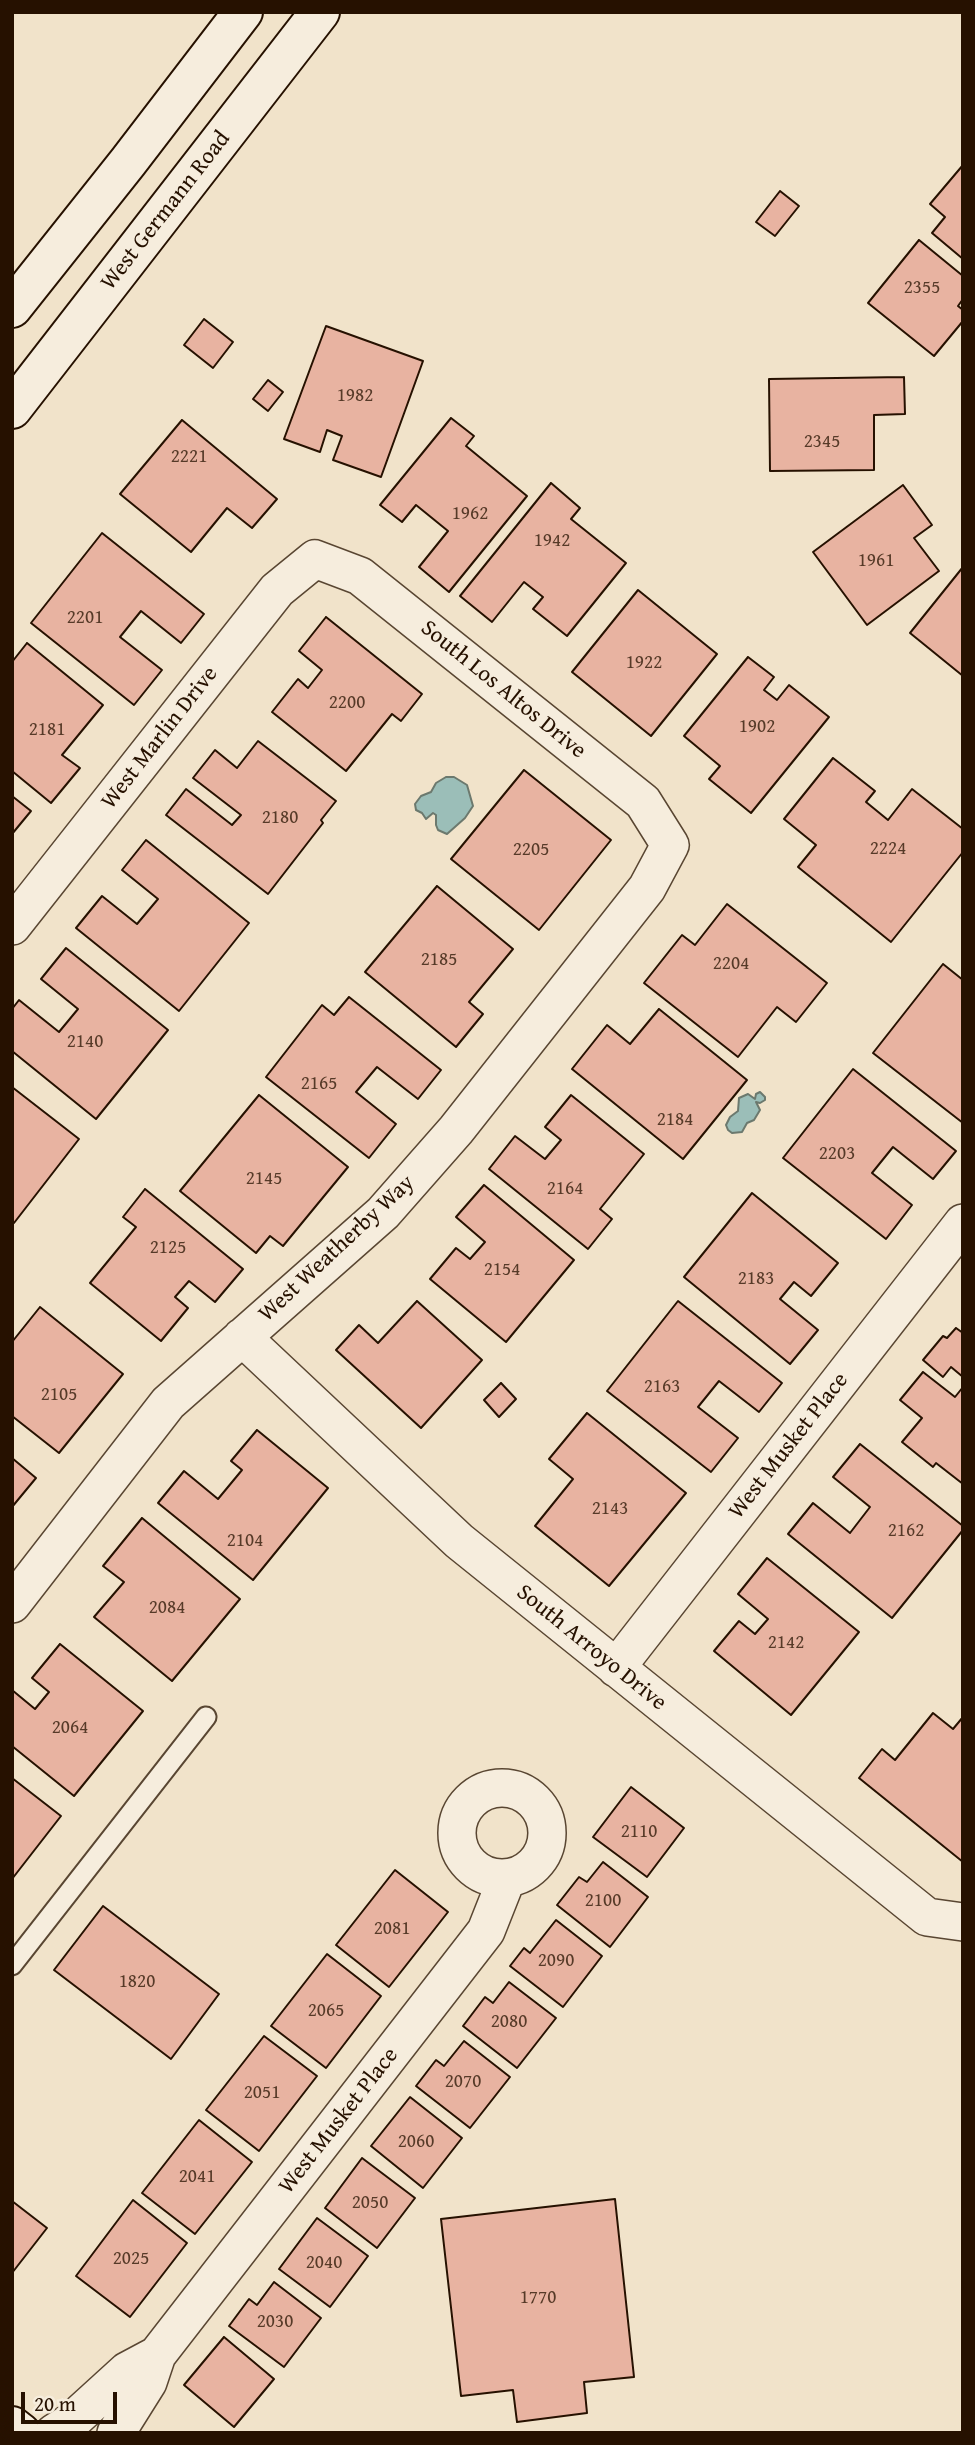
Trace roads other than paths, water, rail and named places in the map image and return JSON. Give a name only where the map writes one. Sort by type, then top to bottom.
[{"type":"main road","points":[[12,308],[243,12]]},
{"type":"main road","name":"West Germann Road","points":[[12,409],[320,12]]},
{"type":"main road","points":[[12,2426],[21,2433]]},
{"type":"street","name":"South Los Altos Drive","points":[[315,559],[360,576],[643,802],[670,845]]},
{"type":"street","name":"West Marlin Drive","points":[[12,926],[277,590],[315,559]]},
{"type":"street","name":"West Weatherby Way","points":[[12,1604],[168,1403],[383,1213],[456,1130],[646,888],[670,845]]},
{"type":"street","name":"West Musket Place","points":[[616,1668],[963,1223]]},
{"type":"street","name":"South Arroyo Drive","points":[[243,1337],[458,1541],[927,1917],[963,1922]]},
{"type":"street","name":"West Musket Place","points":[[116,2433],[148,2382],[157,2355],[486,1931],[507,1878]]},
{"type":"street","name":"West Musket Place","points":[[54,2433],[71,2422],[127,2371],[157,2355]]},
{"type":"lane","points":[[12,1965],[206,1717]]},
{"type":"water","points":[[446,777],[454,777],[467,785],[473,806],[465,818],[447,834],[438,830],[436,815],[433,813],[426,819],[416,810],[415,804]]},
{"type":"water","points":[[760,1092],[765,1100],[756,1102],[760,1110],[754,1120],[747,1123],[742,1132],[732,1133],[728,1130],[726,1125],[730,1117],[738,1111],[739,1098],[748,1094],[755,1099]]}]
